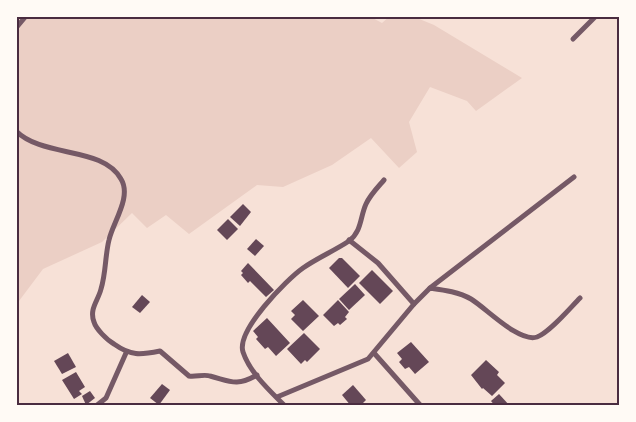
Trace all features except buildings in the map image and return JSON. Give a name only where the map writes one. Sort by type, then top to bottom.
[{"type":"street","points":[[16,28],[26,16]]},
{"type":"street","points":[[573,39],[596,16]]},
{"type":"street","points":[[16,131],[21,136],[46,147],[110,164],[122,180],[124,199],[108,241],[108,260],[101,291],[92,309],[94,322],[108,340],[126,352],[143,355],[160,351],[189,376],[208,375],[223,381],[245,382],[257,375]]},
{"type":"street","points":[[277,397],[333,375],[374,353],[383,338],[430,288],[574,177]]},
{"type":"street","points":[[286,406],[257,375],[243,351],[246,332],[262,309],[301,270],[349,240],[362,223],[367,202],[384,180]]},
{"type":"street","points":[[349,240],[378,263],[414,304]]},
{"type":"street","points":[[430,288],[455,292],[470,298],[517,333],[528,338],[538,336],[580,298]]},
{"type":"street","points":[[96,406],[106,398],[126,352]]},
{"type":"street","points":[[374,353],[421,406]]},
{"type":"shaded area","points":[[16,16],[369,16],[382,23],[390,16],[412,16],[434,25],[522,78],[476,111],[467,101],[430,87],[409,122],[417,152],[399,168],[371,138],[332,165],[283,187],[257,185],[189,234],[166,215],[147,228],[132,213],[102,242],[43,269],[16,305]]}]
